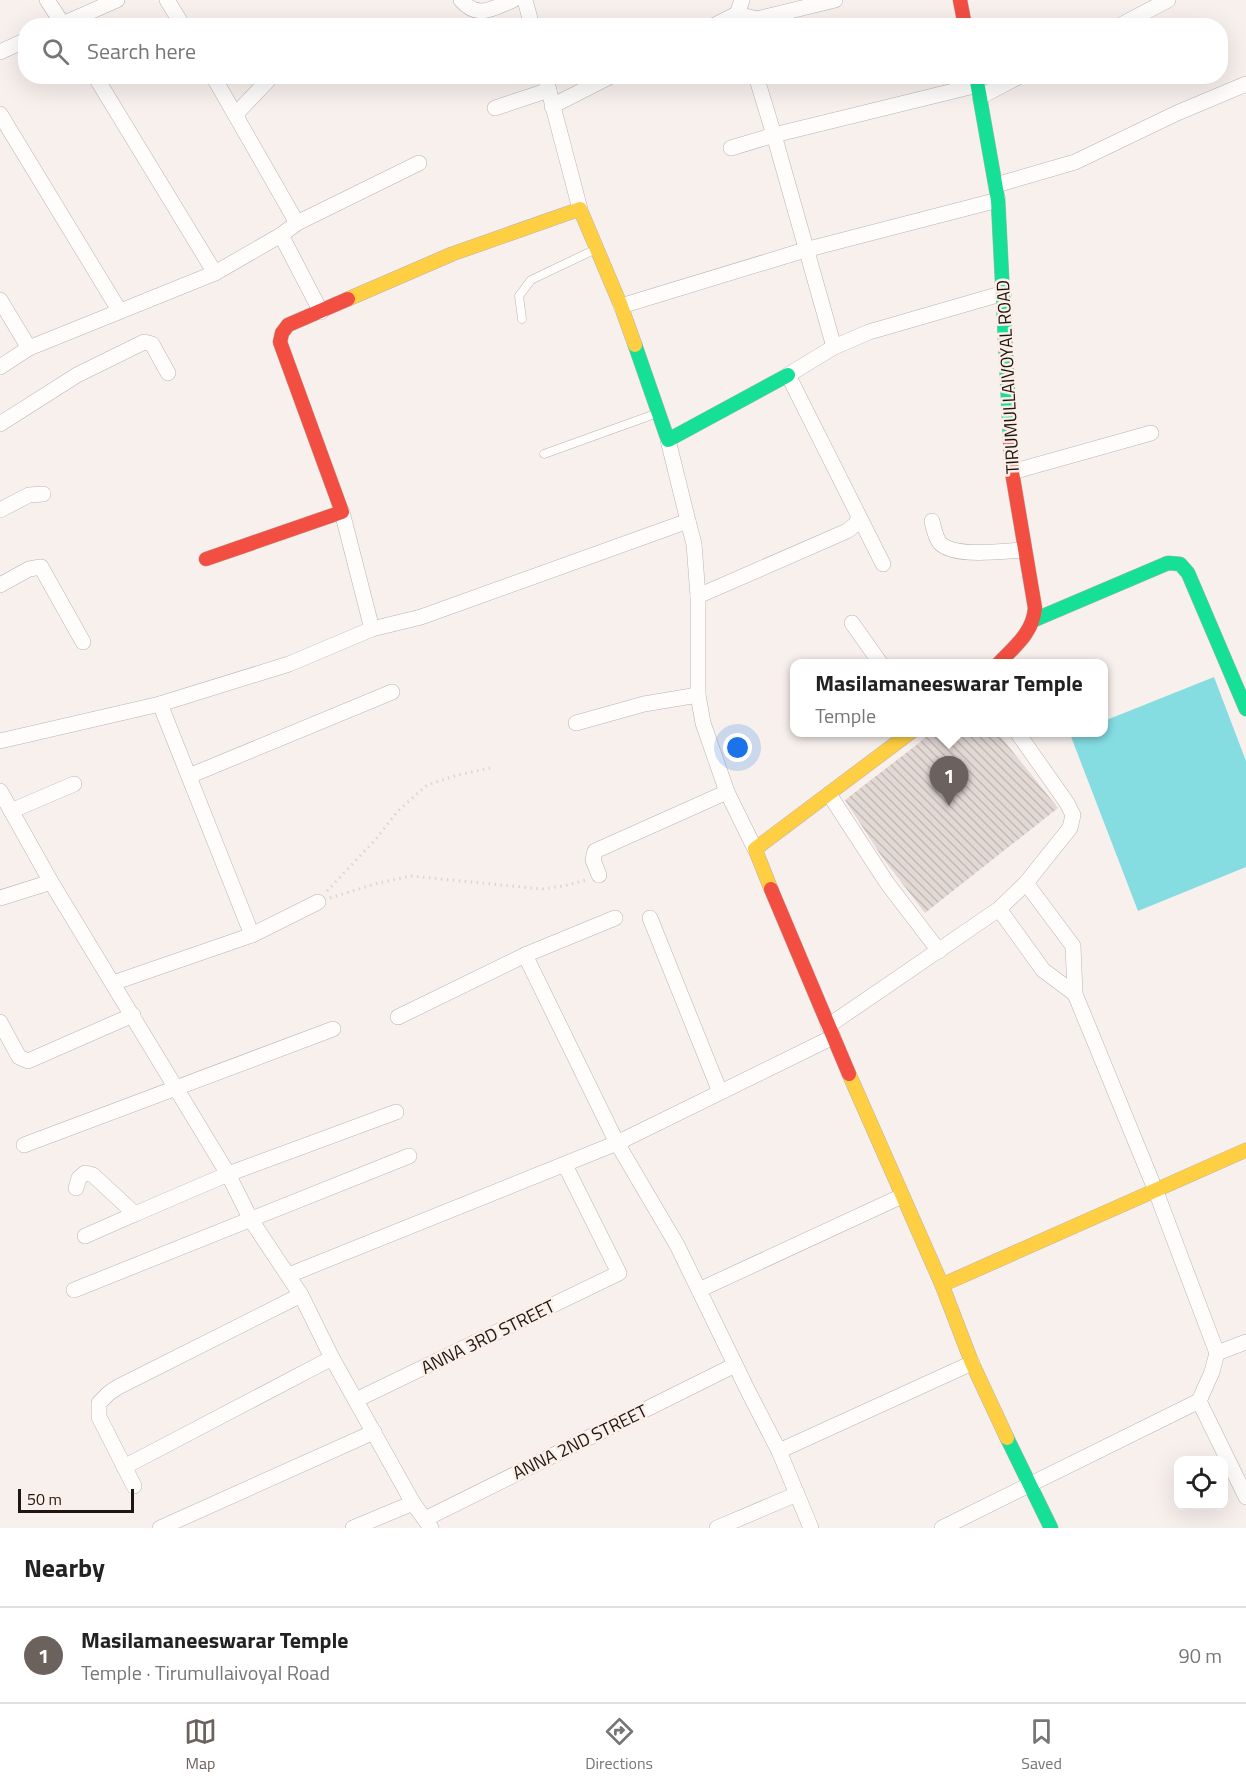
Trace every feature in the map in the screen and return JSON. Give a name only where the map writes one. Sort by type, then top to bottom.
[{"type":"street","points":[[47,0],[58,18]]},
{"type":"street","points":[[77,18],[117,0]]},
{"type":"street","points":[[167,0],[178,18]]},
{"type":"street","points":[[461,0],[468,9],[477,12],[513,0]]},
{"type":"street","points":[[525,0],[530,18]]},
{"type":"street","points":[[761,18],[835,0]]},
{"type":"street","points":[[960,0],[963,18]]},
{"type":"street","points":[[1134,18],[1168,0]]},
{"type":"street","points":[[740,13],[754,18]]},
{"type":"street","points":[[0,52],[18,44]]},
{"type":"street","points":[[100,84],[214,273]]},
{"type":"street","points":[[218,84],[297,223]]},
{"type":"street","points":[[236,114],[264,84]]},
{"type":"street","points":[[495,108],[545,84]]},
{"type":"street","points":[[547,84],[580,209],[621,306],[668,440],[694,544],[698,596],[698,695],[702,723],[727,792],[755,849],[830,1031],[942,1285],[972,1363],[1051,1528]]},
{"type":"street","points":[[552,106],[595,84]]},
{"type":"street","points":[[758,84],[834,347]]},
{"type":"street","points":[[621,306],[997,192],[1075,162],[1177,113],[1246,84]]},
{"type":"street","points":[[731,148],[774,135],[978,86]]},
{"type":"street","name":"TIRUMULLAIVOYAL ROAD","points":[[978,86],[997,192],[1012,472],[1035,608],[1034,620]]},
{"type":"street","points":[[0,114],[119,310]]},
{"type":"street","points":[[0,367],[29,348],[214,273],[281,235],[297,223],[419,163]]},
{"type":"street","points":[[372,629],[342,512],[280,342],[280,335],[288,325],[452,254],[580,209]]},
{"type":"street","points":[[281,235],[321,312]]},
{"type":"street","points":[[668,440],[788,375],[834,347],[869,332],[1004,293]]},
{"type":"street","points":[[0,300],[29,348]]},
{"type":"street","points":[[0,424],[77,375],[144,342],[152,344],[168,373]]},
{"type":"street","points":[[788,375],[883,564]]},
{"type":"street","points":[[1012,472],[1151,433]]},
{"type":"street","points":[[0,510],[29,495],[43,494]]},
{"type":"street","points":[[206,559],[342,512]]},
{"type":"street","points":[[698,596],[847,531],[856,524],[858,518]]},
{"type":"street","points":[[0,741],[160,704],[289,664],[372,629],[421,617],[688,521]]},
{"type":"street","points":[[932,521],[935,536],[942,545],[958,550],[980,552],[1024,550]]},
{"type":"street","points":[[1002,659],[1028,632],[1034,620],[1167,562],[1178,562],[1183,564],[1188,573],[1245,703]]},
{"type":"street","points":[[0,585],[28,569],[41,567],[83,642]]},
{"type":"street","points":[[852,623],[878,659]]},
{"type":"street","points":[[189,776],[392,692]]},
{"type":"street","points":[[576,723],[644,704],[698,695]]},
{"type":"street","points":[[160,704],[252,935]]},
{"type":"street","points":[[755,849],[904,737]]},
{"type":"street","points":[[290,1275],[617,1143],[720,1092],[830,1031],[999,909],[1026,883],[1070,828],[1072,815],[1067,803],[1021,737]]},
{"type":"street","points":[[11,811],[74,784]]},
{"type":"street","points":[[599,875],[593,860],[595,851],[727,792]]},
{"type":"street","points":[[1,794],[51,882],[177,1087],[228,1174],[251,1220],[302,1295],[332,1358],[413,1503],[428,1523]]},
{"type":"street","points":[[829,794],[887,883],[939,951]]},
{"type":"street","points":[[0,898],[51,882]]},
{"type":"street","points":[[942,1528],[1199,1401],[1212,1372],[1217,1353],[1155,1189],[1075,994],[1073,946],[1026,883]]},
{"type":"street","points":[[113,983],[252,935],[318,902]]},
{"type":"street","points":[[999,909],[1043,970],[1075,994]]},
{"type":"street","points":[[399,1017],[525,955],[615,918]]},
{"type":"street","points":[[650,918],[720,1092]]},
{"type":"street","points":[[525,955],[617,1143],[677,1245],[779,1451],[811,1528]]},
{"type":"street","points":[[0,1022],[19,1057],[28,1061],[133,1016]]},
{"type":"street","points":[[24,1145],[333,1029]]},
{"type":"street","points":[[85,1236],[228,1174],[396,1112]]},
{"type":"street","points":[[942,1285],[1246,1150]]},
{"type":"street","points":[[74,1290],[409,1156]]},
{"type":"street","name":"ANNA 3RD STREET","points":[[356,1400],[619,1273],[565,1165]]},
{"type":"street","points":[[76,1188],[79,1178],[85,1173],[93,1175],[135,1214]]},
{"type":"street","points":[[699,1290],[902,1196]]},
{"type":"street","points":[[134,1486],[99,1417],[99,1403],[109,1393],[302,1295]]},
{"type":"street","points":[[1217,1353],[1246,1342]]},
{"type":"street","points":[[124,1467],[332,1358]]},
{"type":"street","points":[[779,1451],[972,1363]]},
{"type":"street","name":"ANNA 2ND STREET","points":[[428,1523],[735,1365]]},
{"type":"street","points":[[1199,1401],[1246,1497]]},
{"type":"street","points":[[160,1528],[374,1432]]},
{"type":"street","points":[[717,1528],[797,1494]]},
{"type":"street","points":[[353,1528],[413,1503]]},
{"type":"lane","points":[[522,319],[519,296],[531,280],[598,249]]},
{"type":"lane","points":[[544,454],[659,413]]},
{"type":"path","points":[[318,902],[376,839],[397,812],[427,785],[489,768]]},
{"type":"path","points":[[318,902],[378,883],[411,876],[542,889],[564,886],[599,875]]},
{"type":"water","points":[[1214,677],[1246,761],[1246,867],[1138,911],[1071,737],[1108,737],[1108,719]]},
{"type":"building","points":[[925,737],[1001,737],[1058,808],[925,913],[882,857],[845,800]]},
{"type":"traffic: fast","points":[[977,84],[998,200],[1010,436]]},
{"type":"traffic: fast","points":[[635,345],[668,440],[788,375]]},
{"type":"traffic: fast","points":[[1034,620],[1168,563],[1180,564],[1188,573],[1246,709]]},
{"type":"traffic: fast","points":[[1007,1438],[1051,1528]]},
{"type":"traffic: slow","points":[[348,299],[452,254],[580,209],[635,345]]},
{"type":"traffic: slow","points":[[771,889],[755,849],[904,737]]},
{"type":"traffic: slow","points":[[849,1074],[942,1285],[972,1363],[1007,1438]]},
{"type":"traffic: slow","points":[[942,1285],[1246,1150]]},
{"type":"traffic: jam","points":[[960,0],[963,18]]},
{"type":"traffic: jam","points":[[206,559],[342,512],[280,342],[282,333],[288,325],[348,299]]},
{"type":"traffic: jam","points":[[1003,659],[1027,632],[1035,608],[1012,472],[1010,436]]},
{"type":"traffic: jam","points":[[771,889],[849,1074]]},
{"type":"place","name":"Masilamaneeswarar Temple","points":[[949,806]]}]
